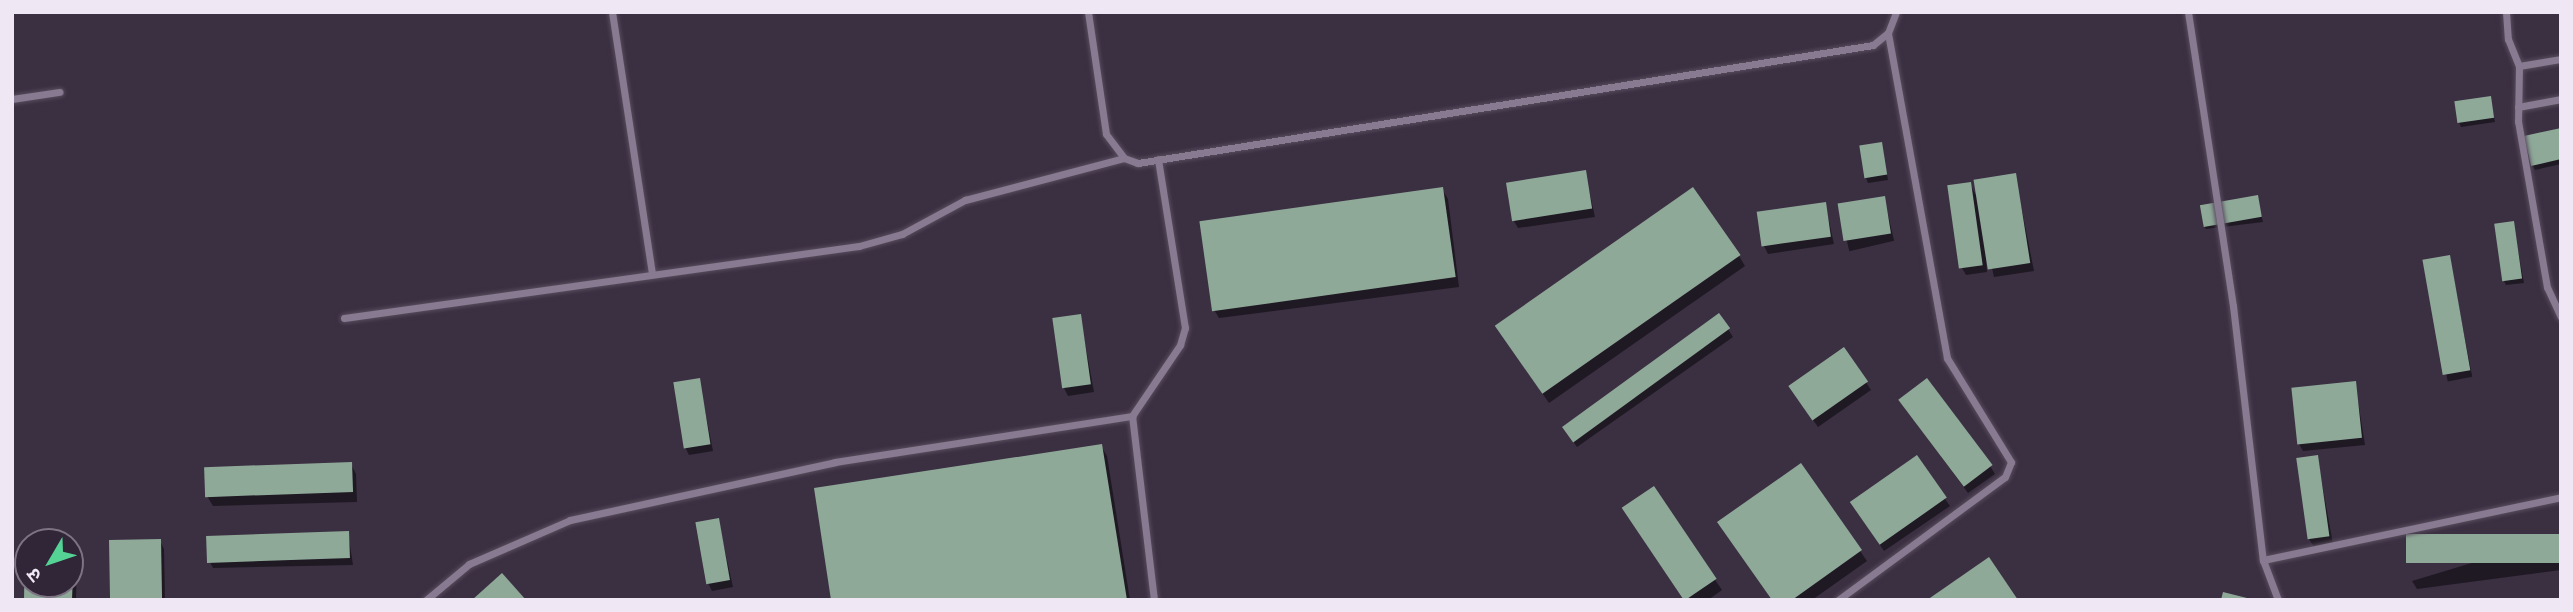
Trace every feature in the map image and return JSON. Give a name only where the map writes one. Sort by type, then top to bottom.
[{"type":"lane","points":[[612,12],[652,274]]},
{"type":"lane","points":[[1088,12],[1106,134],[1124,158],[1138,163],[1873,45],[1888,33],[1896,12]]},
{"type":"lane","points":[[2188,12],[2233,306],[2263,560],[2278,600]]},
{"type":"lane","points":[[2506,12],[2508,38],[2519,66],[2518,107],[2547,287],[2561,317]]},
{"type":"lane","points":[[1838,600],[2005,477],[2011,462],[1947,358],[1888,33]]},
{"type":"lane","points":[[2519,66],[2561,60]]},
{"type":"lane","points":[[12,99],[59,92]]},
{"type":"lane","points":[[2518,107],[2561,99]]},
{"type":"lane","points":[[344,318],[859,246],[902,234],[965,200],[1124,158]]},
{"type":"lane","points":[[1154,600],[1132,416],[1184,338],[1158,159]]},
{"type":"lane","points":[[426,600],[469,564],[570,520],[835,462],[1132,416]]},
{"type":"lane","points":[[2263,560],[2561,497]]},
{"type":"building","points":[[2491,96],[2494,118],[2457,123],[2454,101]]},
{"type":"building","points":[[2561,128],[2561,159],[2531,166],[2524,136]]},
{"type":"building","points":[[1882,142],[1887,175],[1864,178],[1859,146]]},
{"type":"building","points":[[1586,170],[1592,209],[1512,221],[1506,183]]},
{"type":"building","points":[[2016,173],[2030,263],[1988,270],[1974,180]]},
{"type":"building","points":[[1971,182],[1983,265],[1959,269],[1947,185]]},
{"type":"building","points":[[1443,187],[1456,277],[1212,311],[1199,221]]},
{"type":"building","points":[[1693,187],[1741,255],[1542,394],[1495,326]]},
{"type":"building","points":[[2258,195],[2262,217],[2204,227],[2200,205]]},
{"type":"building","points":[[1885,196],[1891,234],[1844,241],[1838,204]]},
{"type":"building","points":[[1826,202],[1831,237],[1762,246],[1757,212]]},
{"type":"building","points":[[2514,221],[2522,278],[2502,281],[2494,224]]},
{"type":"building","points":[[2450,255],[2470,370],[2443,375],[2422,260]]},
{"type":"building","points":[[1719,313],[1730,328],[1573,442],[1562,427]]},
{"type":"building","points":[[1081,314],[1091,384],[1062,388],[1052,318]]},
{"type":"building","points":[[1844,347],[1868,381],[1812,420],[1788,386]]},
{"type":"building","points":[[700,378],[710,444],[684,448],[673,382]]},
{"type":"building","points":[[1927,378],[1993,465],[1964,487],[1898,400]]},
{"type":"building","points":[[2356,381],[2362,438],[2297,444],[2291,388]]},
{"type":"building","points":[[1102,444],[1127,600],[831,600],[814,488]]},
{"type":"building","points":[[1917,455],[1947,498],[1880,545],[1850,502]]},
{"type":"building","points":[[2318,455],[2329,536],[2308,539],[2296,458]]},
{"type":"building","points":[[352,462],[353,492],[205,497],[204,467]]},
{"type":"building","points":[[1801,463],[1862,550],[1792,600],[1772,600],[1717,522]]},
{"type":"building","points":[[1654,486],[1717,579],[1684,600],[1622,508]]},
{"type":"building","points":[[719,518],[730,580],[706,584],[695,522]]},
{"type":"building","points":[[349,531],[350,558],[207,563],[206,536]]},
{"type":"building","points":[[2406,534],[2561,534],[2561,563],[2406,563]]},
{"type":"building","points":[[161,539],[162,600],[110,600],[109,540]]},
{"type":"building","points":[[1989,557],[2018,600],[1927,600]]},
{"type":"building","points":[[502,573],[526,600],[472,600]]},
{"type":"building","points":[[2223,592],[2251,599],[2251,600],[2221,600]]},
{"type":"building","points":[[24,598],[72,598],[72,600]]}]
